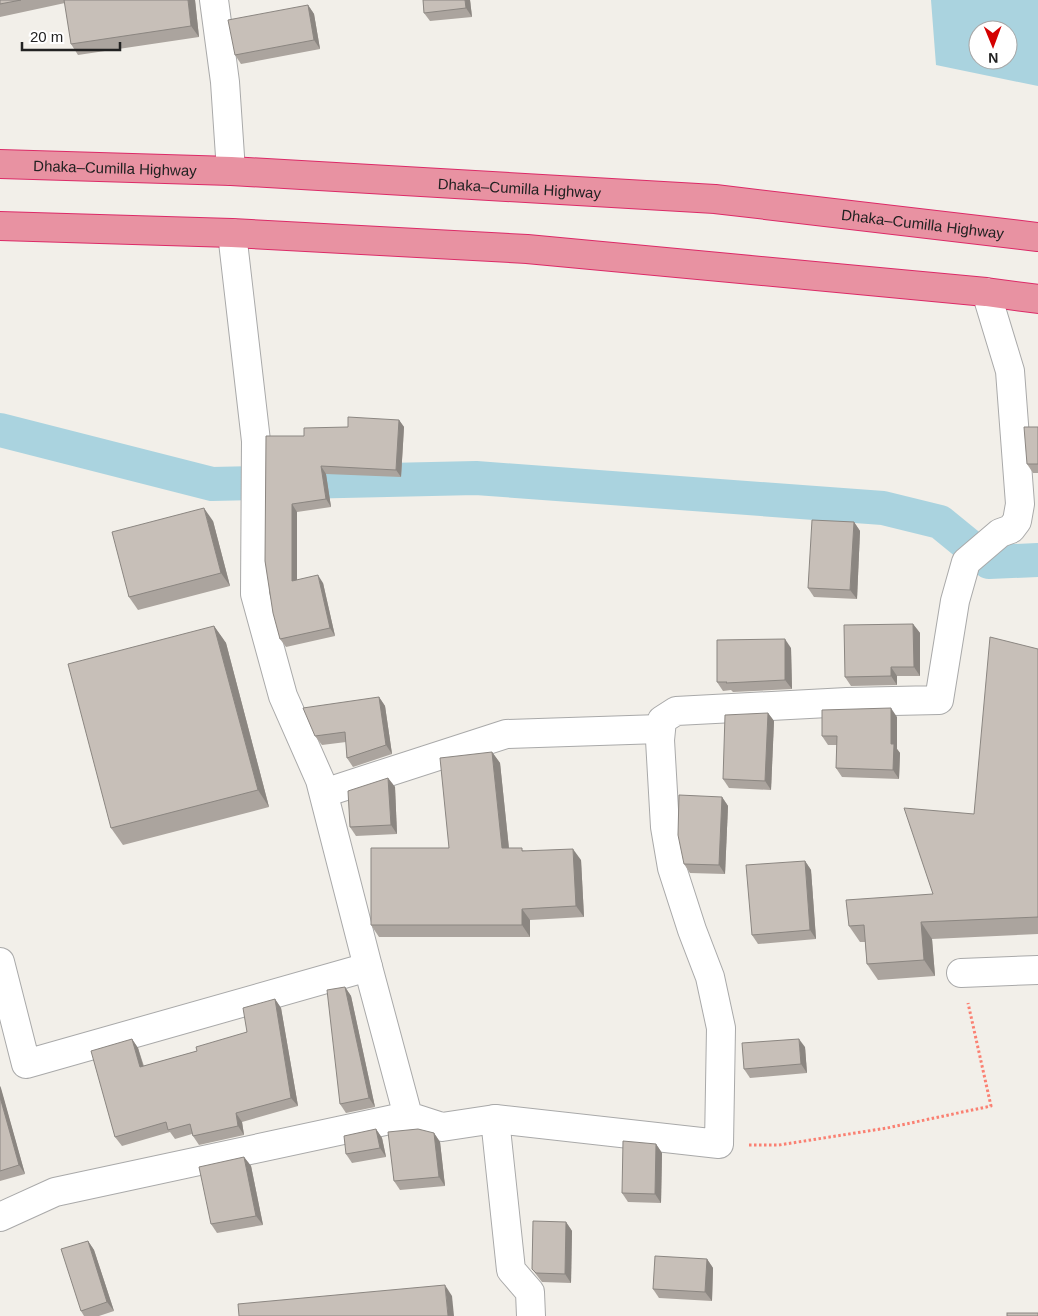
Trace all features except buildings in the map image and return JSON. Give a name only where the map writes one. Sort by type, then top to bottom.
[{"type":"highway","name":"Dhaka–Cumilla Highway","points":[[0,164],[231,171],[715,199],[1038,237]]},
{"type":"highway","points":[[0,226],[232,233],[527,249],[986,292],[1038,299]]},
{"type":"street","points":[[214,0],[225,82],[231,171]]},
{"type":"street","points":[[232,233],[256,441],[256,594],[283,696],[324,793],[408,1116]]},
{"type":"street","points":[[0,1217],[55,1192],[408,1116],[442,1126],[496,1119],[719,1144],[721,1028],[710,977],[692,930],[672,868],[664,827],[660,729],[662,720],[676,711],[802,704],[939,700],[955,601],[966,562],[1000,533],[1011,529],[1017,521],[1020,504],[1010,371],[986,292]]},
{"type":"street","points":[[324,793],[506,734],[660,729]]},
{"type":"street","points":[[0,962],[26,1064],[368,967]]},
{"type":"street","points":[[961,973],[1038,970]]},
{"type":"street","points":[[496,1119],[512,1270],[530,1292],[531,1316]]},
{"type":"path","points":[[719,1144],[779,1145],[887,1128],[991,1106],[961,973]]},
{"type":"water","points":[[931,0],[1038,0],[1038,86],[936,65]]},
{"type":"waterway","points":[[0,430],[212,484],[476,478],[883,508],[940,522],[989,562],[1038,560]]}]
